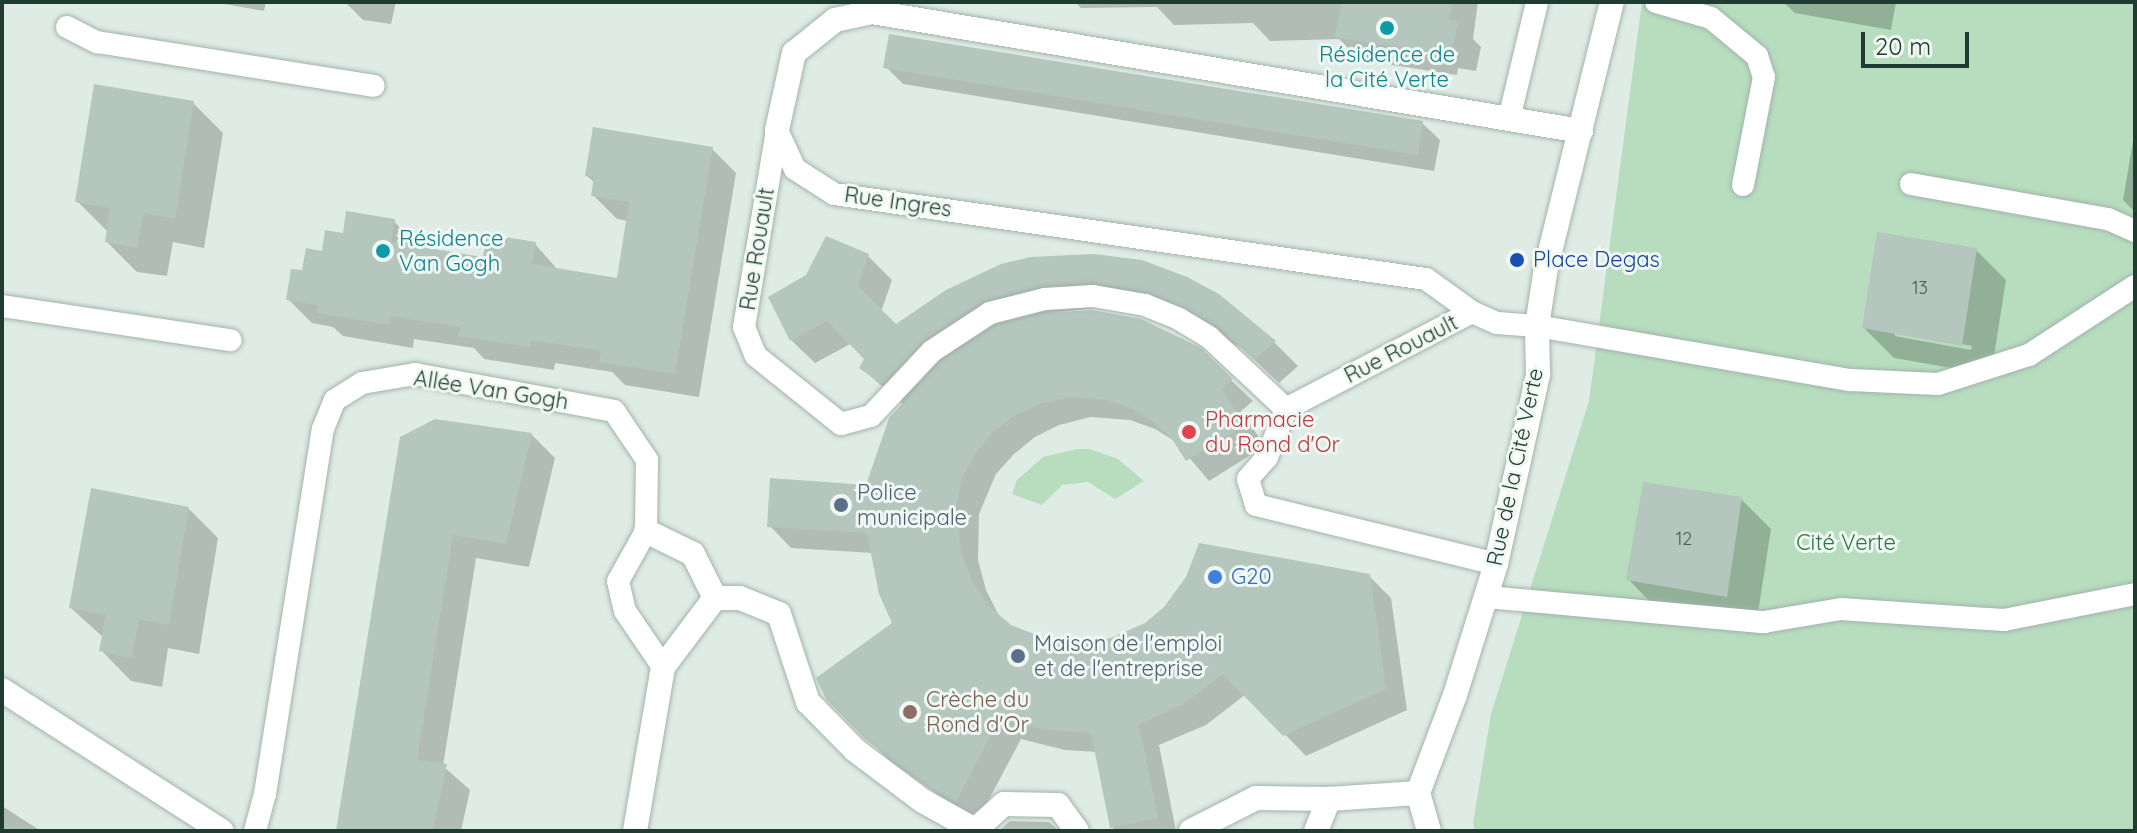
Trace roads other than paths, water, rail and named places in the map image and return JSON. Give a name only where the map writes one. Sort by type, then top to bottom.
[{"type":"street","name":"Rue de la Cité Verte","points":[[1418,793],[1496,564],[1538,375],[1537,326],[1546,268],[1612,2]]},
{"type":"street","points":[[777,130],[794,53],[835,20],[872,12],[1581,131]]},
{"type":"street","points":[[646,531],[693,554],[715,598]]},
{"type":"street","points":[[635,831],[663,667],[715,598]]},
{"type":"street","points":[[715,598],[740,598],[779,614],[808,702],[855,750],[923,801],[975,830],[1004,804],[1058,805],[1077,831]]},
{"type":"street","points":[[2,690],[222,831]]},
{"type":"street","points":[[1191,831],[1256,798],[1329,799],[1418,793],[1429,831]]},
{"type":"street","points":[[1316,831],[1329,799]]},
{"type":"lane","points":[[1509,119],[1537,2]]},
{"type":"lane","points":[[1656,2],[1711,18],[1757,56],[1764,77],[1743,185]]},
{"type":"lane","points":[[67,27],[97,42],[374,86]]},
{"type":"lane","name":"Rue Ingres","points":[[777,130],[795,169],[834,194],[1426,279],[1472,312],[1497,323],[1537,326]]},
{"type":"lane","name":"Rue Rouault","points":[[777,130],[744,327],[756,356],[841,424],[871,416],[932,351],[990,313],[1045,299],[1093,296],[1145,305],[1179,319],[1232,356],[1286,409],[1472,312]]},
{"type":"lane","points":[[1911,184],[2108,219],[2135,231]]},
{"type":"lane","points":[[1537,326],[1851,380],[1938,384],[2029,355],[2135,286]]},
{"type":"lane","points":[[2,306],[230,340]]},
{"type":"lane","name":"Allée Van Gogh","points":[[255,831],[265,794],[323,429],[335,400],[362,383],[415,374],[614,411],[647,460],[646,531],[618,581],[625,611],[663,667]]},
{"type":"lane","points":[[1286,409],[1267,457],[1248,479],[1256,505],[1496,564]]},
{"type":"lane","points":[[1487,597],[1764,622],[1841,609],[2004,620],[2135,594]]},
{"type":"place","name":"Résidence de la Cité Verte","points":[[1387,28]]},
{"type":"place","name":"Résidence Van Gogh","points":[[383,251]]},
{"type":"place","name":"Place Degas","points":[[1517,260]]},
{"type":"place","name":"Pharmacie du Rond d'Or","points":[[1189,432]]},
{"type":"place","name":"Police municipale","points":[[841,505]]},
{"type":"place","name":"G20","points":[[1215,577]]},
{"type":"place","name":"Maison de l'emploi et de l'entreprise","points":[[1018,656]]},
{"type":"place","name":"Crèche du Rond d'Or","points":[[910,712]]},
{"type":"park label","name":"Cité Verte","points":[[1846,543]]}]
